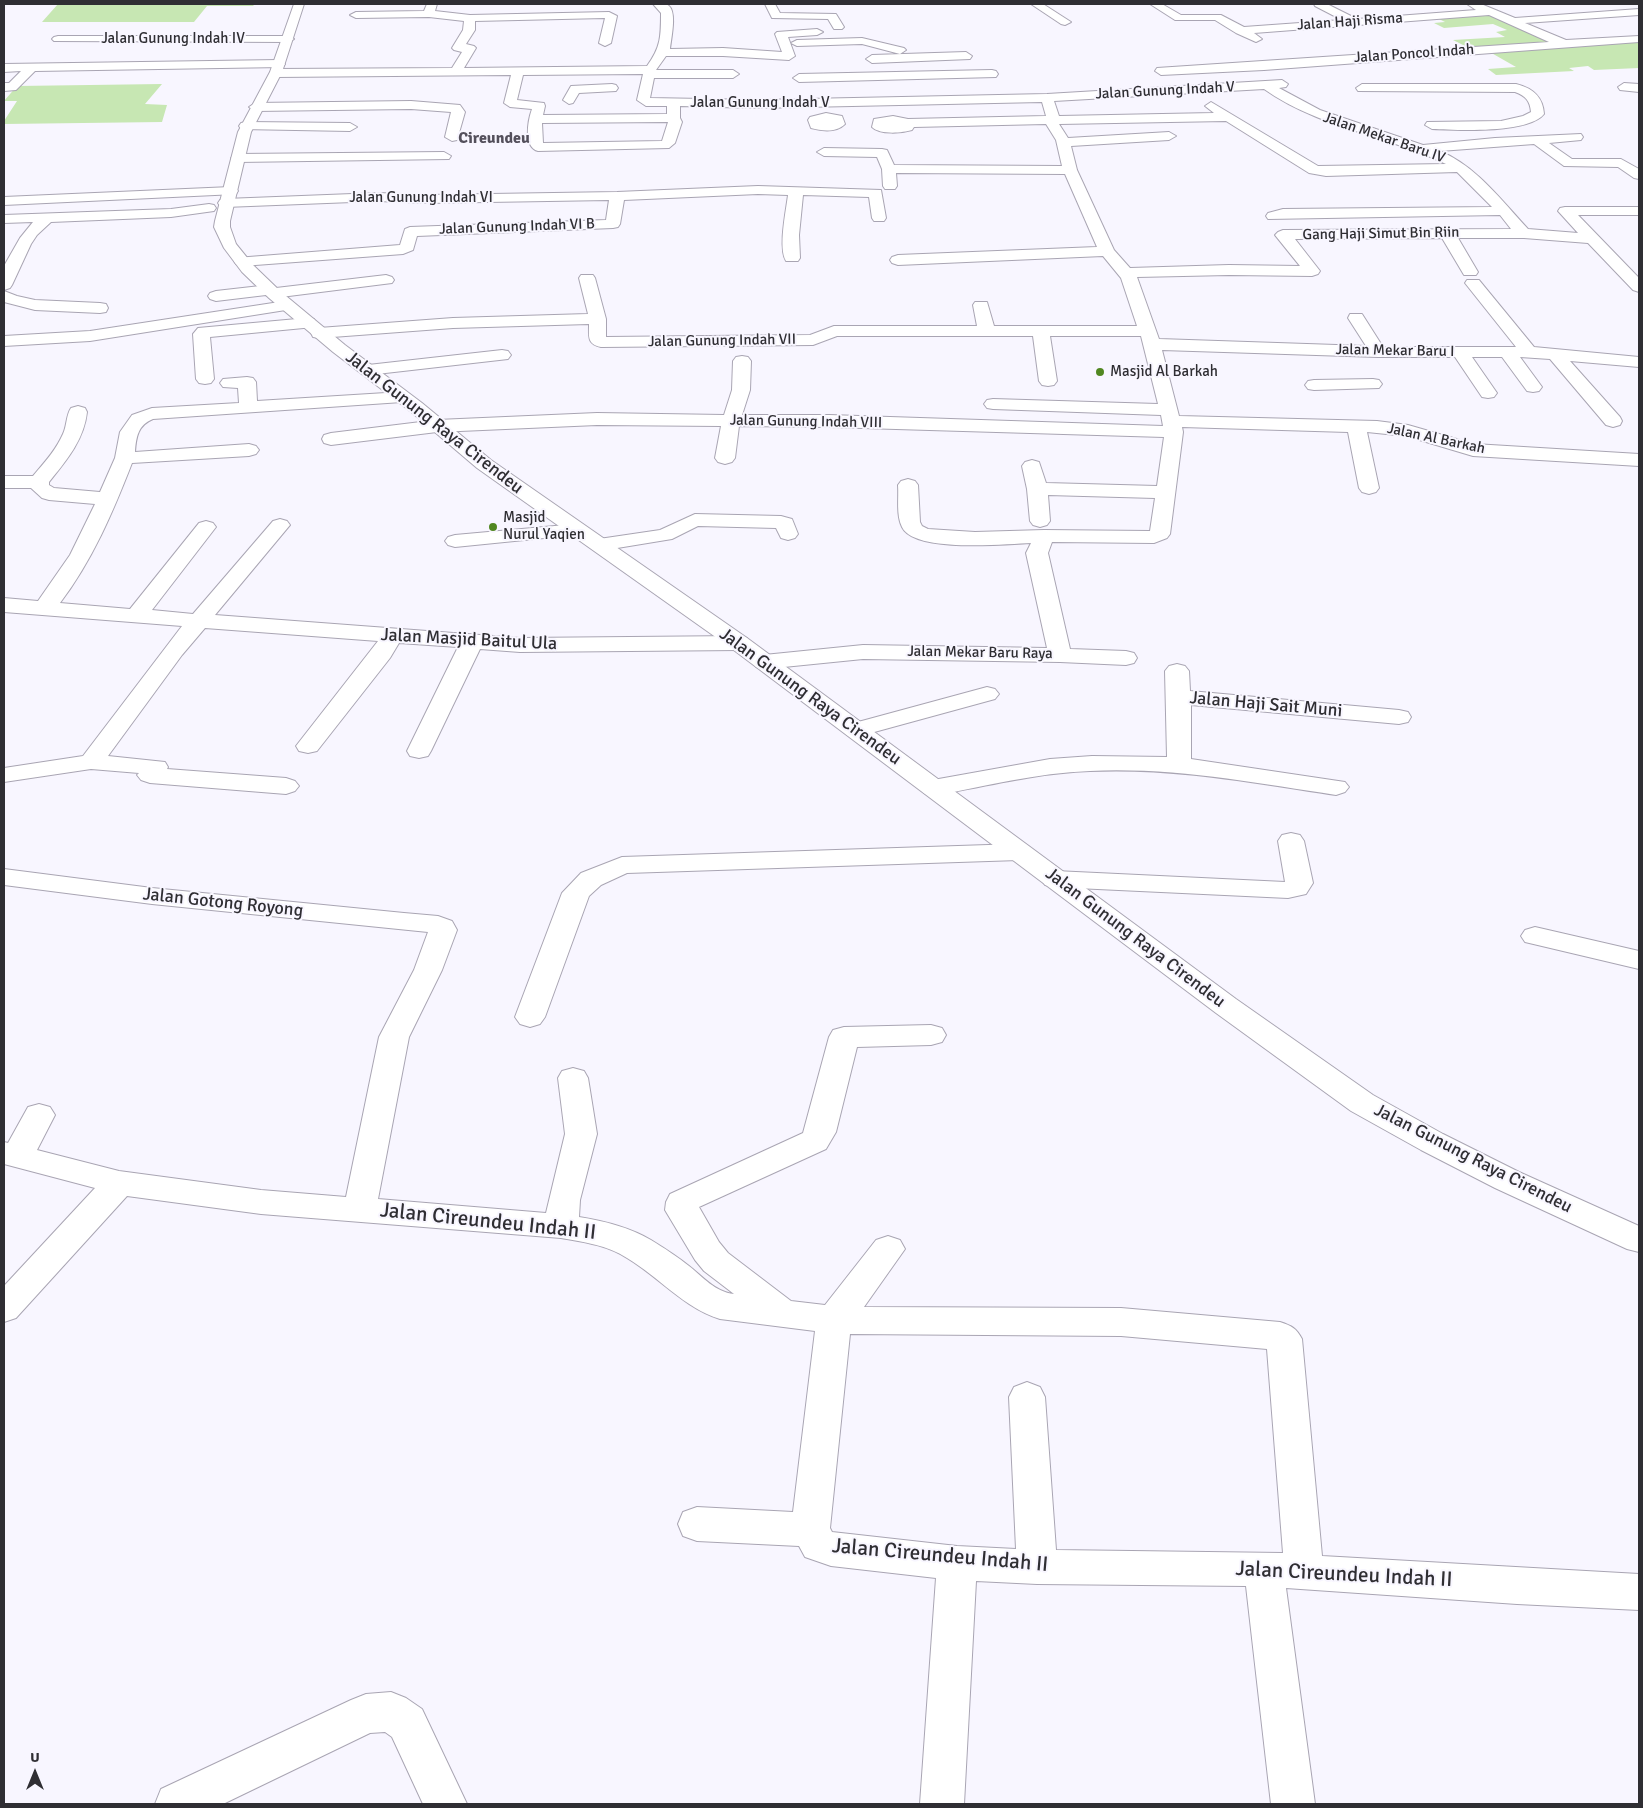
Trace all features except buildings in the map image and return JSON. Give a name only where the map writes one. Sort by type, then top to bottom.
[{"type":"street","name":"Jalan Gunung Raya Cirendeu","points":[[299,4],[277,69],[251,117],[238,158],[222,228],[226,241],[242,261],[276,296],[313,328],[494,472],[739,643],[1226,1006],[1362,1103],[1432,1142],[1507,1180],[1639,1240]]},
{"type":"street","points":[[356,15],[446,4]]},
{"type":"street","points":[[569,100],[575,89],[636,89],[663,53],[667,30],[667,13],[665,8],[658,4]]},
{"type":"street","points":[[770,4],[776,16],[828,15],[832,16],[838,27]]},
{"type":"street","points":[[1036,4],[1064,22]]},
{"type":"street","points":[[1155,4],[1179,18],[1215,17],[1264,43],[1283,64]]},
{"type":"street","points":[[1320,4],[1355,22]]},
{"type":"street","points":[[1471,4],[1488,8],[1561,38],[1639,34]]},
{"type":"street","points":[[431,7],[470,18],[611,16],[605,42]]},
{"type":"street","points":[[1488,8],[1564,44]]},
{"type":"street","name":"Jalan Haji Risma","points":[[1240,31],[1355,22],[1488,8]]},
{"type":"street","points":[[1519,20],[1639,12]]},
{"type":"street","points":[[456,71],[470,48],[458,48],[469,30],[470,18]]},
{"type":"street","points":[[663,53],[723,52],[790,56],[781,34],[817,32]]},
{"type":"street","name":"Jalan Gunung Indah IV","points":[[58,39],[288,39]]},
{"type":"street","name":"Jalan Poncol Indah","points":[[1161,71],[1264,66],[1639,39]]},
{"type":"street","points":[[795,43],[870,42],[907,52],[913,58],[927,98],[811,98]]},
{"type":"street","points":[[1304,51],[1322,61]]},
{"type":"street","points":[[1401,55],[1429,88]]},
{"type":"street","points":[[857,59],[969,56]]},
{"type":"street","points":[[99,79],[112,66]]},
{"type":"street","points":[[4,68],[112,66],[734,74]]},
{"type":"street","name":"Jalan Mekar Baru IV","points":[[1264,66],[1285,99],[1311,113],[1422,149],[1460,168],[1524,233]]},
{"type":"street","points":[[4,87],[12,87],[32,67]]},
{"type":"street","points":[[518,70],[510,103],[539,106],[535,119],[536,145],[542,147],[664,145],[668,143],[675,122],[673,118],[674,104]]},
{"type":"street","points":[[799,78],[920,77],[992,74]]},
{"type":"street","name":"Jalan Gunung Indah V","points":[[636,89],[644,101],[674,104],[825,110],[927,98],[1047,98],[1275,85]]},
{"type":"street","points":[[1378,101],[1362,88],[1516,88],[1524,90],[1533,97],[1538,107],[1538,114],[1532,118],[1493,125],[1432,125]]},
{"type":"street","points":[[1624,88],[1639,88]]},
{"type":"street","points":[[1188,90],[1227,117],[1314,170],[1326,172],[1460,168]]},
{"type":"street","points":[[1047,98],[1053,117],[1050,120]]},
{"type":"street","points":[[251,117],[412,105],[455,108],[459,112],[452,137]]},
{"type":"street","points":[[1518,107],[1538,107]]},
{"type":"street","points":[[251,117],[350,127]]},
{"type":"street","points":[[906,123],[1227,117]]},
{"type":"street","points":[[535,119],[673,118]]},
{"type":"street","points":[[908,485],[910,525],[914,531],[928,535],[957,538],[1042,529],[1158,536],[1162,531],[1172,421],[1155,353],[1129,277],[1106,251],[1070,170],[1064,142],[1050,120]]},
{"type":"street","points":[[1064,142],[1176,136]]},
{"type":"street","points":[[1422,149],[1576,137]]},
{"type":"street","points":[[1540,143],[1569,163],[1620,163],[1639,175]]},
{"type":"street","points":[[617,196],[796,190],[890,192],[889,169],[883,154],[880,152],[824,152]]},
{"type":"street","points":[[238,158],[444,156]]},
{"type":"street","points":[[889,169],[1070,170]]},
{"type":"street","points":[[792,258],[791,235],[796,190]]},
{"type":"street","points":[[876,193],[879,218]]},
{"type":"street","name":"Jalan Gunung Indah VI","points":[[228,208],[382,197],[426,199],[617,196]]},
{"type":"street","name":"Jalan Gunung Indah VI B","points":[[242,261],[403,249],[408,247],[410,232],[613,224],[617,196]]},
{"type":"street","points":[[4,201],[228,208]]},
{"type":"street","points":[[4,285],[8,271],[18,258],[32,232],[44,227],[228,208]]},
{"type":"street","points":[[1273,216],[1283,213],[1502,211]]},
{"type":"street","points":[[1639,211],[1565,211],[1639,287]]},
{"type":"street","points":[[4,219],[44,227]]},
{"type":"street","points":[[1447,233],[1472,277],[1529,352]]},
{"type":"street","points":[[1524,233],[1592,239]]},
{"type":"street","name":"Gang Haji Simut Bin Riin","points":[[1125,273],[1312,270],[1283,235],[1524,233]]},
{"type":"street","points":[[898,260],[1106,251]]},
{"type":"street","points":[[205,379],[201,334],[204,332],[598,319],[587,278]]},
{"type":"street","points":[[4,341],[90,336],[276,296],[386,280]]},
{"type":"street","points":[[4,296],[8,299],[38,304],[100,308]]},
{"type":"street","points":[[216,296],[276,296]]},
{"type":"street","points":[[981,305],[987,331]]},
{"type":"street","points":[[1356,318],[1378,352]]},
{"type":"street","name":"Jalan Gunung Indah VII","points":[[598,319],[597,340],[601,342],[813,340],[834,331],[1041,331],[1149,337]]},
{"type":"street","points":[[1041,331],[1048,381]]},
{"type":"street","name":"Jalan Mekar Baru I","points":[[1149,337],[1378,352],[1529,352],[1639,362]]},
{"type":"street","points":[[1314,385],[1377,391],[1355,351]]},
{"type":"street","points":[[1460,352],[1488,393]]},
{"type":"street","points":[[1507,352],[1534,387]]},
{"type":"street","points":[[1554,354],[1613,421]]},
{"type":"street","points":[[368,370],[502,355]]},
{"type":"street","points":[[724,458],[731,420],[741,390],[742,361]]},
{"type":"street","points":[[229,383],[247,382],[248,408]]},
{"type":"street","points":[[45,607],[61,586],[108,499],[125,458],[125,450],[132,426],[138,419],[152,414],[402,397]]},
{"type":"street","points":[[993,404],[1172,421]]},
{"type":"street","points":[[39,482],[64,452],[78,421],[78,412]]},
{"type":"street","name":"Jalan Gunung Indah VIII","points":[[331,440],[438,426],[597,419],[1172,421]]},
{"type":"street","name":"Jalan Al Barkah","points":[[1172,421],[1377,427],[1408,431],[1472,450],[1639,460]]},
{"type":"street","points":[[1356,426],[1369,488]]},
{"type":"street","points":[[125,458],[248,450]]},
{"type":"street","name":"Jalan Mekar Baru Raya","points":[[764,662],[864,652],[1060,655],[1037,552],[1042,529],[1032,466]]},
{"type":"street","points":[[4,482],[39,482]]},
{"type":"street","points":[[39,482],[42,490],[49,494],[108,499]]},
{"type":"street","points":[[1037,489],[1165,492]]},
{"type":"street","points":[[599,545],[665,535],[695,520],[781,522],[785,524],[788,534]]},
{"type":"street","points":[[91,762],[174,650],[200,622],[280,525]]},
{"type":"street","points":[[137,615],[206,527]]},
{"type":"street","points":[[455,541],[577,530]]},
{"type":"street","name":"Jalan Masjid Baitul Ula","points":[[4,604],[200,622],[472,642],[578,646],[739,643]]},
{"type":"street","points":[[308,746],[382,653],[392,636]]},
{"type":"street","points":[[419,752],[472,642]]},
{"type":"street","points":[[1060,655],[1126,658]]},
{"type":"street","points":[[1177,671],[1179,697]]},
{"type":"street","points":[[856,730],[987,694]]},
{"type":"street","name":"Jalan Haji Sait Muni","points":[[1179,765],[1179,697],[1399,717]]},
{"type":"street","points":[[4,775],[91,762],[156,767],[150,775],[286,786]]},
{"type":"street","points":[[933,788],[1050,766],[1092,763],[1179,765],[1336,787]]},
{"type":"street","points":[[1055,879],[1288,890],[1296,888],[1299,883],[1291,840]]},
{"type":"street","points":[[530,1017],[576,893],[591,879],[622,865],[1019,852]]},
{"type":"street","name":"Jalan Gotong Royong","points":[[4,877],[152,896],[404,921],[442,927],[443,930],[428,970],[394,1036],[360,1209]]},
{"type":"street","points":[[1535,936],[1639,960]]},
{"type":"street","points":[[782,1314],[716,1262],[707,1251],[682,1210],[682,1202],[711,1186],[815,1141],[820,1132],[844,1037],[931,1035]]},
{"type":"street","points":[[561,1226],[564,1200],[581,1134],[573,1078]]},
{"type":"street","points":[[11,1154],[39,1115]]},
{"type":"street","name":"Jalan Cireundeu Indah II","points":[[11,1154],[119,1183],[261,1202],[561,1226],[607,1234],[638,1248],[711,1302],[720,1306],[834,1320],[810,1530],[820,1545],[831,1549],[957,1563],[1038,1567],[1264,1569],[1639,1592]]},
{"type":"street","points":[[4,1309],[119,1183]]},
{"type":"street","points":[[834,1320],[888,1249]]},
{"type":"street","points":[[834,1320],[1121,1322],[1280,1336],[1284,1339],[1304,1571]]},
{"type":"street","points":[[1027,1397],[1038,1567]]},
{"type":"street","points":[[697,1524],[810,1530]]},
{"type":"street","points":[[942,1804],[957,1563]]},
{"type":"street","points":[[1264,1569],[1293,1804]]},
{"type":"street","points":[[177,1804],[366,1714],[391,1712],[407,1723],[445,1804]]},
{"type":"green space","points":[[58,4],[255,4],[253,6],[207,6],[194,22],[42,22]]},
{"type":"green space","points":[[1495,13],[1556,43],[1469,48],[1453,40],[1505,37],[1496,32],[1507,30],[1493,24],[1444,28],[1434,23],[1445,22],[1435,17]]},
{"type":"green space","points":[[1639,42],[1639,68],[1594,70],[1588,66],[1569,68],[1574,71],[1496,75],[1488,69],[1516,67],[1488,51]]},
{"type":"green space","points":[[162,84],[145,104],[167,105],[162,122],[4,124],[17,101],[4,101],[17,86]]},
{"type":"place","name":"Masjid Al Barkah","points":[[1100,372]]},
{"type":"place","name":"Masjid Nurul Yaqien","points":[[493,527]]},
{"type":"district","name":"Cireundeu","points":[[494,139]]}]
